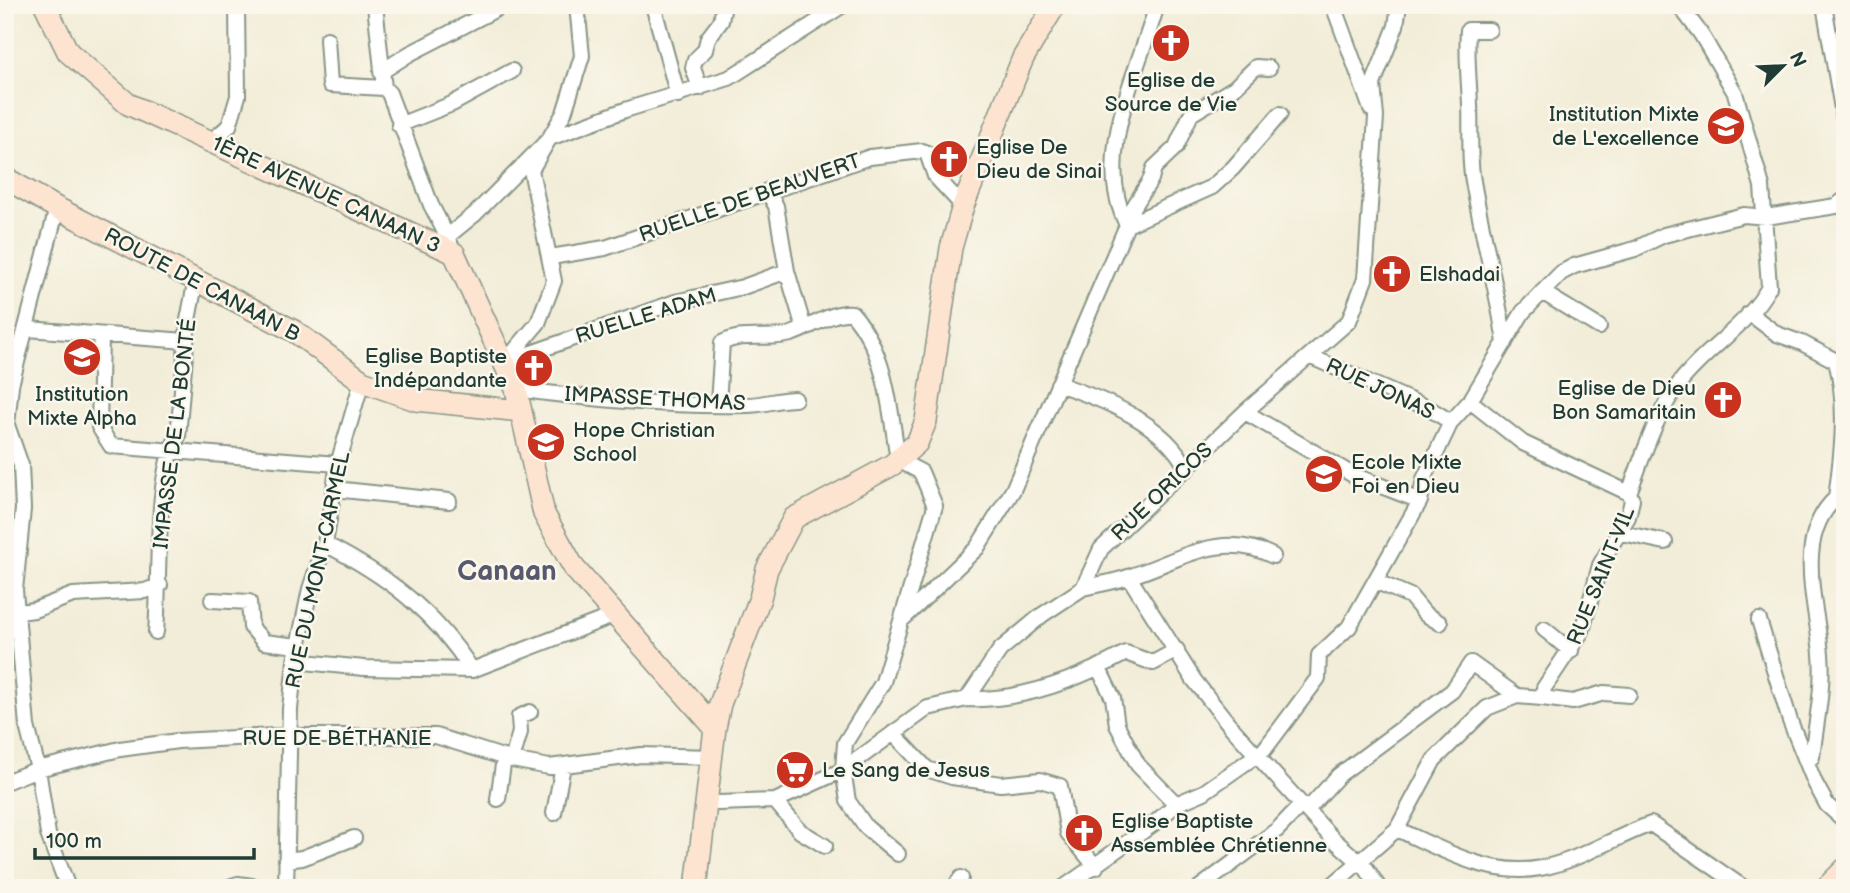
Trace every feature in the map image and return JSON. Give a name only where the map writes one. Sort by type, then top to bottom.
[{"type":"street","name":"1ÈRE AVENUE CANAAN 3","points":[[44,5],[68,52],[128,104],[451,245],[516,389],[544,514],[574,568],[715,728]]},
{"type":"street","points":[[210,142],[229,126],[238,96],[237,5]]},
{"type":"street","points":[[375,5],[384,88],[389,93],[431,205],[451,245],[475,214],[550,138],[625,110],[678,96],[729,78],[843,5]]},
{"type":"street","points":[[381,72],[409,54],[504,5]]},
{"type":"street","points":[[505,362],[538,323],[554,281],[531,170],[564,113],[582,56],[577,5]]},
{"type":"street","points":[[653,5],[678,96]]},
{"type":"street","points":[[700,88],[693,68],[695,60],[705,50],[708,38],[721,21],[724,5]]},
{"type":"street","points":[[696,888],[720,704],[760,598],[767,569],[794,518],[874,476],[917,443],[926,421],[951,248],[963,206],[1023,58],[1055,5]]},
{"type":"street","points":[[1126,223],[1112,177],[1122,112],[1142,60],[1157,5]]},
{"type":"street","points":[[1333,5],[1376,117]]},
{"type":"street","name":"RUE ORICOS","points":[[1083,588],[1101,549],[1245,412],[1349,321],[1364,279],[1376,117],[1373,84],[1396,26],[1399,5]]},
{"type":"street","name":"RUE SAINT-VIL","points":[[1542,698],[1544,688],[1582,631],[1600,565],[1622,533],[1632,500],[1629,493],[1648,441],[1681,382],[1749,313],[1769,287],[1762,186],[1735,93],[1701,34],[1679,5]]},
{"type":"street","points":[[1824,5],[1845,126]]},
{"type":"street","points":[[1489,30],[1468,30],[1465,59],[1470,104],[1470,155],[1505,343]]},
{"type":"street","points":[[327,39],[330,85],[384,88]]},
{"type":"street","points":[[903,618],[977,548],[1013,490],[1126,223],[1151,179],[1154,168],[1176,147],[1191,114],[1234,88],[1256,67],[1269,68]]},
{"type":"street","points":[[399,125],[452,104],[512,71]]},
{"type":"street","points":[[1126,223],[1212,187],[1233,168],[1280,114]]},
{"type":"street","name":"RUELLE DE BEAUVERT","points":[[551,257],[605,248],[870,157],[922,151],[931,158],[935,176],[963,206]]},
{"type":"street","name":"ROUTE DE CANAAN B","points":[[5,178],[57,208],[294,331],[362,381],[416,400],[521,411]]},
{"type":"street","points":[[767,191],[776,206],[787,271],[804,328]]},
{"type":"street","points":[[1063,888],[1096,867],[1176,804],[1204,792],[1258,756],[1318,678],[1319,655],[1349,627],[1420,500],[1424,479],[1451,422],[1470,401],[1523,312],[1561,273],[1574,266],[1635,249],[1664,235],[1744,215],[1766,217],[1836,206],[1845,199]]},
{"type":"street","points":[[57,208],[28,329],[11,386],[7,425],[21,465],[23,509],[11,613],[27,726],[38,769],[48,834],[68,888]]},
{"type":"street","name":"RUELLE ADAM","points":[[505,362],[675,302],[743,287],[787,271]]},
{"type":"street","name":"IMPASSE DE LA BONTÉ","points":[[156,632],[162,506],[169,449],[178,437],[186,341],[196,279]]},
{"type":"street","points":[[1542,292],[1599,327]]},
{"type":"street","points":[[718,404],[722,343],[738,336],[790,335],[842,312],[852,313],[861,323],[876,354],[889,394],[898,460]]},
{"type":"street","points":[[1749,313],[1777,334],[1802,343],[1836,361],[1844,407],[1843,443],[1836,498],[1826,508],[1814,541],[1810,573],[1821,653],[1821,692],[1812,757],[1806,760]]},
{"type":"street","points":[[28,329],[101,337],[186,341]]},
{"type":"street","points":[[101,337],[99,427],[111,446],[338,464]]},
{"type":"street","name":"RUE JONAS","points":[[1310,356],[1430,409],[1451,422]]},
{"type":"street","name":"RUE DU MONT-CARMEL","points":[[286,888],[290,811],[289,735],[296,653],[310,589],[325,544],[338,464],[362,381]]},
{"type":"street","points":[[1058,384],[1127,413],[1181,457],[1187,469]]},
{"type":"street","name":"IMPASSE THOMAS","points":[[516,389],[614,399],[718,404],[748,405],[795,399]]},
{"type":"street","points":[[1470,401],[1523,443],[1629,493]]},
{"type":"street","points":[[1245,412],[1353,475],[1420,500]]},
{"type":"street","points":[[898,460],[921,472],[935,506],[883,682],[845,743],[843,770],[848,801],[866,827],[898,854]]},
{"type":"street","points":[[334,489],[449,501]]},
{"type":"street","points":[[1622,533],[1665,542]]},
{"type":"street","points":[[325,544],[372,568],[412,601],[450,636],[472,670]]},
{"type":"street","points":[[967,699],[1000,650],[1042,615],[1083,588],[1129,577],[1212,546],[1252,546],[1273,556]]},
{"type":"street","points":[[1129,577],[1194,680],[1332,838],[1361,862],[1378,888]]},
{"type":"street","points":[[1375,582],[1410,596],[1425,614],[1440,623]]},
{"type":"street","points":[[11,613],[34,610],[73,595],[145,591],[160,585]]},
{"type":"street","points":[[212,600],[249,602],[251,626],[264,642],[296,653],[364,668],[472,670],[615,615]]},
{"type":"street","points":[[1759,620],[1790,721],[1806,760],[1827,805],[1845,821]]},
{"type":"street","points":[[1544,629],[1571,651]]},
{"type":"street","points":[[706,801],[775,801],[843,770],[928,708],[967,699],[995,700],[1054,684],[1126,653],[1153,663],[1177,650]]},
{"type":"street","points":[[1199,888],[1277,830],[1339,775],[1452,691],[1471,663],[1517,696]]},
{"type":"street","points":[[1098,667],[1112,698],[1117,725],[1138,765],[1176,804]]},
{"type":"street","points":[[1334,886],[1397,828],[1434,760],[1487,708],[1517,696],[1573,702],[1604,693],[1629,695]]},
{"type":"street","points":[[498,799],[508,759],[520,732],[519,717],[530,712]]},
{"type":"street","points":[[893,733],[927,769],[951,777],[1001,784],[1040,780],[1060,786],[1068,833],[1096,867]]},
{"type":"street","name":"RUE DE BÉTHANIE","points":[[5,782],[38,769],[120,749],[178,741],[289,735],[436,736],[508,759],[549,767],[641,755],[712,757]]},
{"type":"street","points":[[554,813],[563,766]]},
{"type":"street","points":[[775,801],[800,831],[825,846]]},
{"type":"street","points":[[1397,828],[1460,858],[1522,870],[1542,868],[1651,824],[1744,888]]},
{"type":"street","points":[[286,860],[302,858],[354,838]]},
{"type":"street","points":[[1826,888],[1845,869]]},
{"type":"street","points":[[226,888],[238,884],[265,888]]},
{"type":"place","name":"Eglise de Source de Vie","points":[[1171,43]]},
{"type":"place","name":"Institution Mixte de L'excellence","points":[[1726,126]]},
{"type":"place","name":"Eglise De Dieu de Sinai","points":[[949,159]]},
{"type":"place","name":"Elshadai","points":[[1392,274]]},
{"type":"place","name":"Institution Mixte Alpha","points":[[82,357]]},
{"type":"place","name":"Eglise Baptiste Indépandante","points":[[534,368]]},
{"type":"place","name":"Eglise de Dieu Bon Samaritain","points":[[1723,400]]},
{"type":"place","name":"Hope Christian School","points":[[546,442]]},
{"type":"place","name":"Ecole Mixte Foi en Dieu","points":[[1324,474]]},
{"type":"place","name":"Le Sang de Jesus","points":[[795,770]]},
{"type":"place","name":"Eglise Baptiste Assemblée Chrétienne","points":[[1084,833]]},
{"type":"district","name":"Canaan","points":[[507,571]]}]
